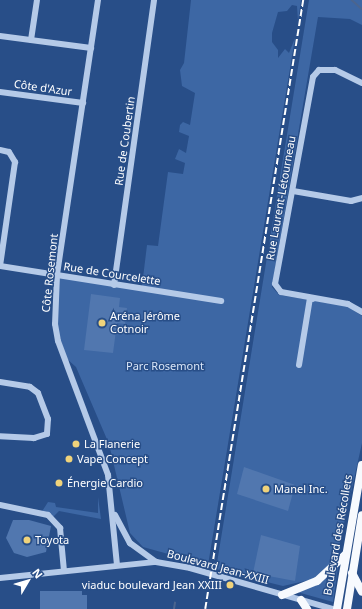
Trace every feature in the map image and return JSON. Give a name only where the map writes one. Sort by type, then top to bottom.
[{"type":"main road","name":"Boulevard des Récollets","points":[[337,609],[345,555],[362,464]]},
{"type":"main road","name":"Boulevard des Récollets","points":[[347,609],[362,515]]},
{"type":"main road","points":[[282,595],[317,581],[345,555]]},
{"type":"main road","points":[[352,574],[362,592]]},
{"type":"main road","points":[[301,600],[307,609]]},
{"type":"street","points":[[31,40],[37,0]]},
{"type":"street","name":"Côte Rosemont","points":[[98,0],[57,275],[55,324],[58,341],[108,475],[114,513],[117,565]]},
{"type":"street","name":"Rue de Coubertin","points":[[114,285],[154,0]]},
{"type":"street","points":[[0,36],[91,48]]},
{"type":"street","name":"Rue Laurent-Létourneau","points":[[362,83],[335,70],[319,70],[313,77],[275,284],[281,292],[313,299],[348,304],[362,312]]},
{"type":"street","name":"Côte d'Azur","points":[[0,92],[83,103]]},
{"type":"street","points":[[0,150],[9,152],[15,162],[0,266]]},
{"type":"street","points":[[293,191],[351,201],[362,198]]},
{"type":"street","points":[[0,205],[8,205]]},
{"type":"street","name":"Rue de Courcelette","points":[[0,266],[221,301]]},
{"type":"street","points":[[298,365],[313,299]]},
{"type":"street","points":[[0,382],[30,387],[38,393],[48,419],[47,434],[34,438],[0,436]]},
{"type":"street","points":[[0,505],[48,515],[60,528],[64,571]]},
{"type":"street","points":[[114,513],[130,543],[156,562]]},
{"type":"street","name":"Boulevard Jean-XXIII","points":[[0,578],[156,562],[190,568],[333,609]]},
{"type":"green space","name":"Parc Rosemont","points":[[191,0],[301,0],[298,21],[297,6],[292,5],[287,11],[278,12],[272,33],[272,42],[278,50],[278,58],[285,49],[289,53],[295,38],[208,565],[143,547],[130,533],[109,444],[76,367],[66,358],[56,324],[57,273],[142,286],[147,245],[158,246],[168,172],[183,174],[185,163],[175,159],[179,149],[186,153],[189,136],[179,132],[180,125],[183,122],[190,125],[195,93],[182,86],[180,70],[184,63]]},
{"type":"green space","points":[[309,0],[362,0],[362,25],[350,19],[318,17],[272,287],[279,295],[347,306],[362,316],[362,443],[338,551],[331,563],[314,579],[283,586],[216,569]]},
{"type":"green space","points":[[98,497],[101,519],[59,511],[51,519],[41,513],[48,502],[55,503],[56,507],[98,513]]},
{"type":"green space","points":[[338,567],[333,602],[297,592],[327,578]]},
{"type":"building","name":"Aréna Jérôme Cotnoir","points":[[91,294],[120,298],[119,307],[127,308],[125,324],[117,323],[113,353],[84,350]]},
{"type":"building","name":"Manel Inc.","points":[[244,467],[295,485],[288,511],[237,494]]},
{"type":"building","name":"Toyota","points":[[13,520],[29,520],[51,526],[46,552],[27,557],[14,553],[6,538]]},
{"type":"building","points":[[261,535],[300,546],[295,581],[253,573]]},
{"type":"building","points":[[40,591],[82,591],[82,595],[87,595],[87,609],[40,609]]},
{"type":"waterway","points":[[352,0],[362,9]]},
{"type":"waterway","points":[[174,609],[175,603]]},
{"type":"railway","points":[[205,609],[303,0]]},
{"type":"place","name":"Aréna Jérôme Cotnoir","points":[[102,323]]},
{"type":"place","name":"La Flanerie","points":[[76,444]]},
{"type":"place","name":"Vape Concept","points":[[69,459]]},
{"type":"place","name":"Énergie Cardio","points":[[59,483]]},
{"type":"place","name":"Manel Inc.","points":[[266,489]]},
{"type":"place","name":"Toyota","points":[[27,540]]},
{"type":"place","name":"viaduc boulevard Jean XXIII","points":[[230,585]]}]
